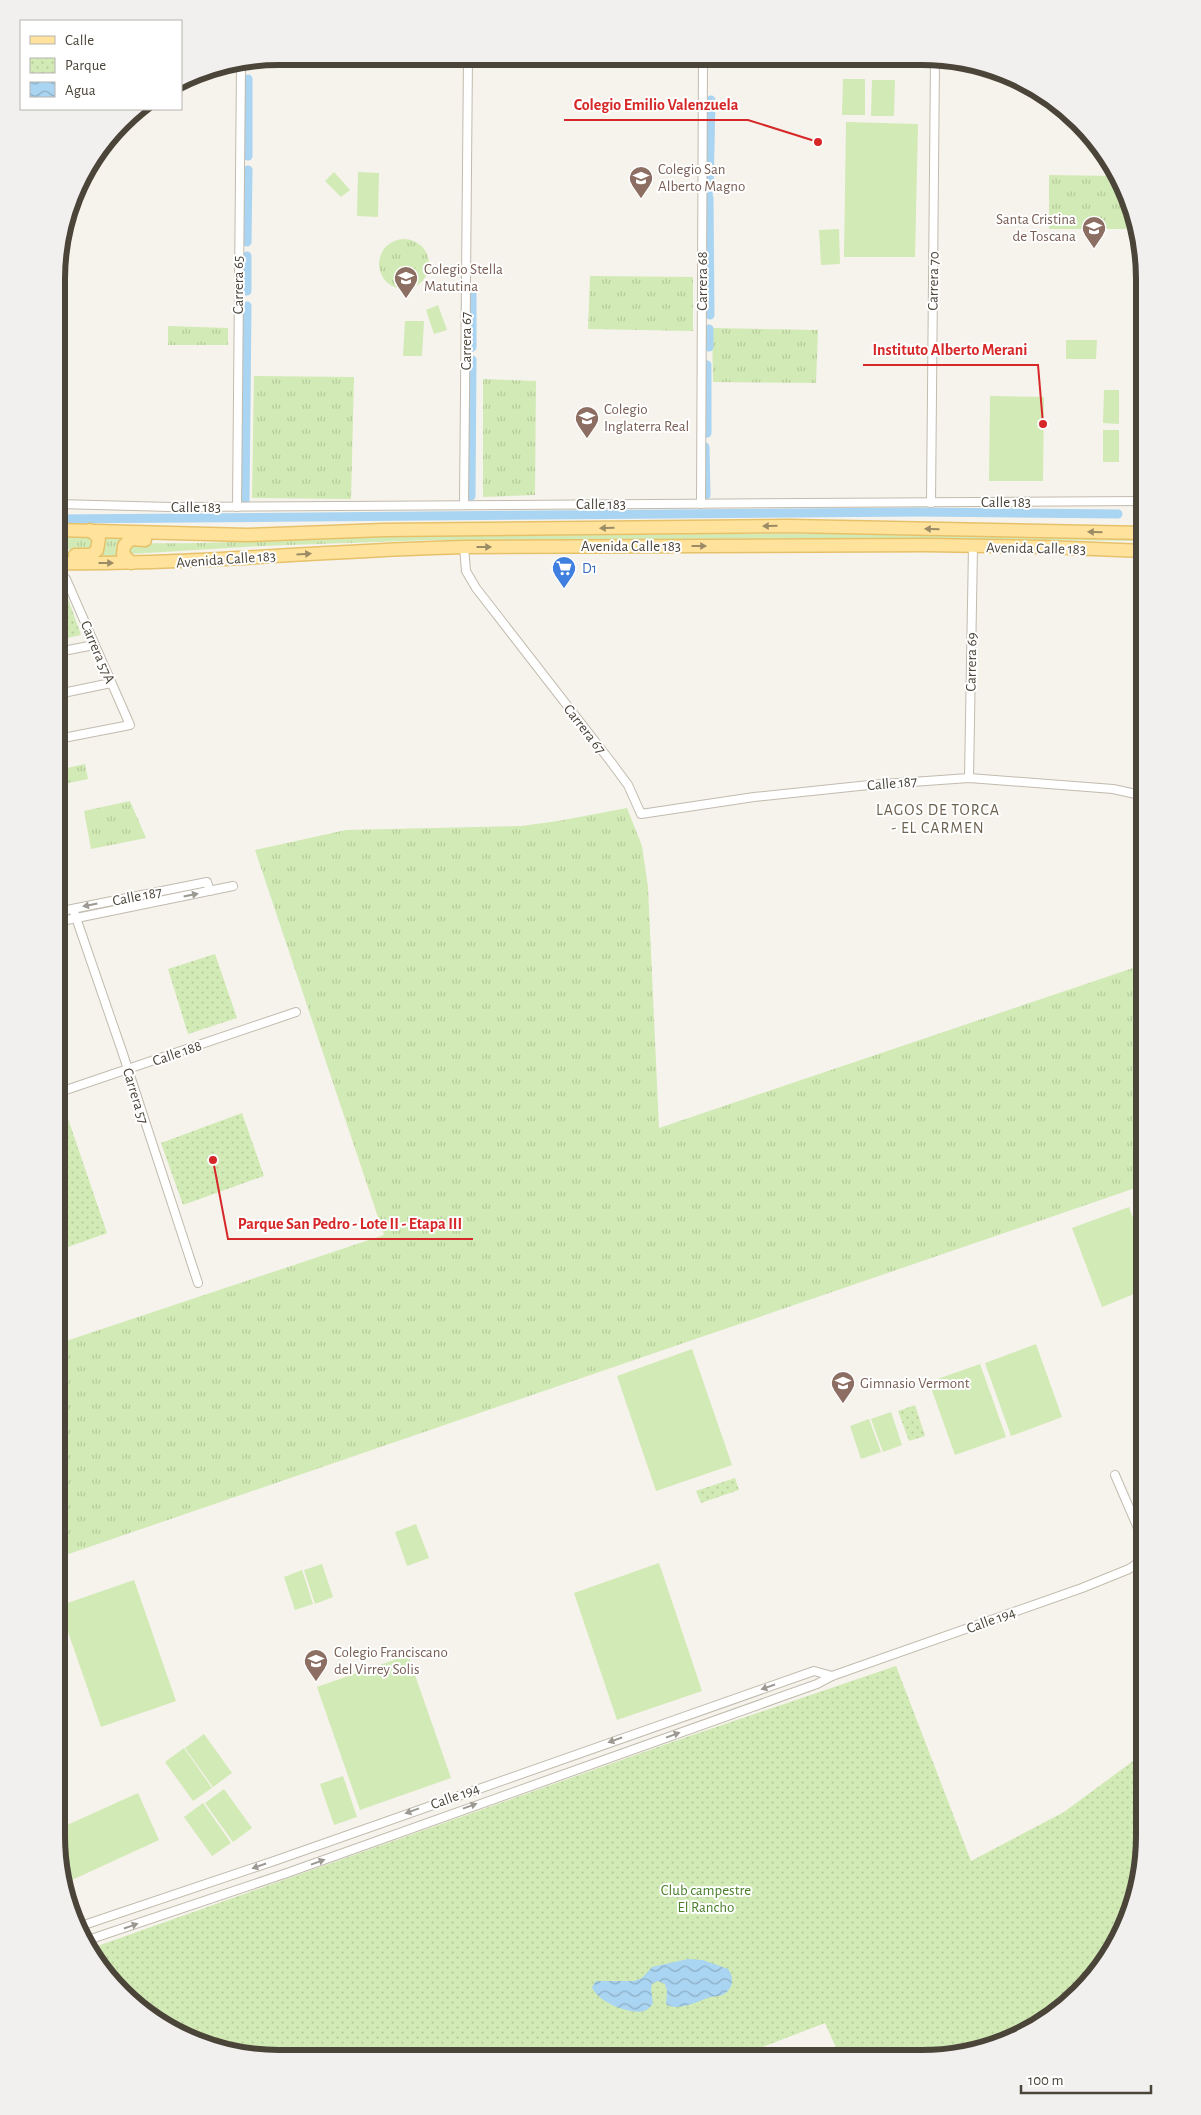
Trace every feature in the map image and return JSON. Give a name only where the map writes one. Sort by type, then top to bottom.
[{"type":"main road","name":"Avenida Calle 183","points":[[65,530],[229,534],[384,530],[780,526],[1136,533]]},
{"type":"main road","points":[[65,555],[93,554],[99,543],[95,533],[90,530]]},
{"type":"main road","points":[[131,563],[125,559],[122,552],[130,539],[184,541],[229,534]]},
{"type":"main road","name":"Avenida Calle 183","points":[[65,563],[131,563],[406,548],[464,547],[973,546],[1136,551]]},
{"type":"street","name":"Carrera 67","points":[[464,505],[468,65]]},
{"type":"street","name":"Carrera 68","points":[[701,504],[703,65]]},
{"type":"street","name":"Carrera 70","points":[[931,503],[935,65]]},
{"type":"street","name":"Carrera 65","points":[[237,506],[241,68]]},
{"type":"street","name":"Calle 183","points":[[65,504],[237,506],[1136,502]]},
{"type":"street","name":"Carrera 69","points":[[969,778],[973,546]]},
{"type":"street","name":"Carrera 67","points":[[464,547],[466,571],[476,588],[628,785],[641,814]]},
{"type":"street","name":"Carrera 57A","points":[[65,738],[130,725],[66,579]]},
{"type":"street","points":[[65,651],[94,645]]},
{"type":"street","points":[[65,693],[111,683]]},
{"type":"street","name":"Calle 187","points":[[641,814],[754,797],[969,778],[1105,789],[1136,794]]},
{"type":"street","name":"Calle 187","points":[[65,910],[206,882],[210,891]]},
{"type":"street","name":"Calle 187","points":[[65,920],[233,886]]},
{"type":"street","name":"Carrera 57","points":[[73,909],[198,1283]]},
{"type":"street","name":"Calle 188","points":[[65,1090],[296,1012]]},
{"type":"street","points":[[1114,1475],[1136,1524]]},
{"type":"street","name":"Calle 194","points":[[92,1939],[293,1871],[817,1684],[832,1676],[1082,1588],[1129,1569],[1136,1564]]},
{"type":"street","name":"Calle 194","points":[[85,1926],[814,1671],[832,1676]]},
{"type":"green space","points":[[843,79],[865,79],[865,115],[842,115]]},
{"type":"green space","points":[[872,80],[895,80],[894,116],[871,116]]},
{"type":"green space","points":[[846,122],[918,124],[915,257],[844,257]]},
{"type":"green space","points":[[334,172],[350,190],[341,197],[325,181]]},
{"type":"green space","points":[[358,172],[379,173],[378,217],[357,216]]},
{"type":"green space","points":[[1049,175],[1109,176],[1120,197],[1130,229],[1049,229]]},
{"type":"green space","points":[[839,229],[840,264],[821,265],[819,230]]},
{"type":"green space","points":[[399,239],[409,239],[422,246],[429,259],[429,269],[422,282],[409,289],[399,289],[390,285],[383,278],[379,269],[379,259],[383,250],[390,243]]},
{"type":"green space","points":[[590,276],[693,277],[693,331],[588,329]]},
{"type":"green space","points":[[438,305],[447,330],[434,334],[426,310]]},
{"type":"green space","points":[[405,321],[424,321],[422,356],[403,356]]},
{"type":"green space","points":[[168,326],[228,328],[228,345],[168,345]]},
{"type":"green space","points":[[712,328],[818,330],[816,383],[713,382]]},
{"type":"green space","points":[[1066,340],[1097,340],[1096,359],[1066,359]]},
{"type":"green space","points":[[254,376],[354,377],[351,499],[252,498]]},
{"type":"green space","points":[[483,379],[536,381],[535,495],[483,497]]},
{"type":"green space","points":[[1104,390],[1119,390],[1119,424],[1103,423]]},
{"type":"green space","points":[[990,396],[1044,397],[1043,481],[989,481]]},
{"type":"green space","points":[[1103,430],[1119,430],[1119,462],[1103,462]]},
{"type":"green space","points":[[883,534],[1136,538],[1136,541],[883,538],[432,540],[262,546],[131,554],[128,546],[135,543],[499,535]]},
{"type":"green space","points":[[84,535],[93,542],[90,549],[65,549],[65,536]]},
{"type":"green space","points":[[100,537],[123,537],[121,558],[99,557]]},
{"type":"green space","points":[[65,591],[81,635],[65,638]]},
{"type":"green space","points":[[85,764],[88,779],[65,784],[65,768]]},
{"type":"green space","points":[[130,801],[146,838],[91,849],[84,811]]},
{"type":"green space","points":[[627,808],[642,846],[648,887],[659,1128],[1136,967],[1136,1188],[65,1555],[65,1341],[384,1235],[255,850],[346,830],[521,826]]},
{"type":"green space","points":[[203,886],[204,889],[88,911],[89,909]]},
{"type":"green space","points":[[215,954],[237,1018],[188,1034],[168,969]]},
{"type":"green space","points":[[65,1110],[107,1233],[65,1248]]},
{"type":"green space","points":[[242,1113],[264,1176],[183,1205],[161,1143]]},
{"type":"green space","points":[[1129,1207],[1136,1226],[1136,1293],[1102,1307],[1072,1228]]},
{"type":"green space","points":[[1036,1344],[1062,1417],[1011,1436],[985,1363]]},
{"type":"green space","points":[[692,1349],[732,1465],[656,1491],[617,1376]]},
{"type":"green space","points":[[980,1364],[1006,1437],[955,1455],[929,1382]]},
{"type":"green space","points":[[915,1405],[925,1436],[909,1441],[898,1411]]},
{"type":"green space","points":[[891,1412],[902,1445],[883,1452],[871,1419]]},
{"type":"green space","points":[[869,1419],[881,1452],[861,1459],[850,1426]]},
{"type":"green space","points":[[735,1478],[739,1490],[701,1503],[696,1491]]},
{"type":"green space","points":[[416,1524],[429,1558],[407,1566],[395,1532]]},
{"type":"green space","points":[[659,1563],[702,1691],[617,1720],[574,1593]]},
{"type":"green space","points":[[322,1564],[333,1597],[315,1604],[304,1570]]},
{"type":"green space","points":[[302,1570],[313,1604],[295,1610],[284,1577]]},
{"type":"green space","points":[[134,1580],[176,1701],[101,1727],[65,1623],[65,1604]]},
{"type":"green space","points":[[408,1655],[451,1778],[360,1810],[317,1687]]},
{"type":"green space","name":"Club campestre El Rancho","points":[[896,1666],[971,1861],[1064,1812],[1136,1759],[1136,1850],[1132,1878],[1125,1905],[1114,1931],[1100,1955],[1083,1977],[1052,2006],[1017,2028],[991,2039],[964,2046],[936,2050],[837,2050],[825,2023],[755,2050],[265,2050],[237,2046],[210,2039],[184,2028],[160,2014],[138,1997],[118,1977],[96,1946],[672,1742]]},
{"type":"green space","points":[[204,1734],[232,1773],[213,1787],[185,1748]]},
{"type":"green space","points":[[184,1748],[212,1788],[193,1801],[165,1762]]},
{"type":"green space","points":[[343,1776],[357,1817],[334,1825],[320,1784]]},
{"type":"green space","points":[[224,1789],[252,1828],[233,1842],[205,1803]]},
{"type":"green space","points":[[138,1793],[159,1840],[72,1880],[68,1871],[65,1850],[65,1826]]},
{"type":"green space","points":[[203,1803],[231,1843],[212,1856],[184,1817]]},
{"type":"green space","points":[[165,2007],[168,2019],[160,2014],[154,2010]]},
{"type":"water","points":[[688,1959],[703,1960],[728,1969],[732,1976],[732,1984],[729,1990],[720,1996],[709,1997],[681,2007],[675,2007],[666,2004],[667,1991],[665,1984],[658,1981],[652,1984],[653,2003],[647,2010],[638,2012],[614,2006],[600,1997],[592,1987],[596,1981],[634,1981],[642,1978],[652,1967]]},
{"type":"waterway","points":[[248,79],[248,156]]},
{"type":"waterway","points":[[709,192],[711,100]]},
{"type":"waterway","points":[[247,242],[248,170]]},
{"type":"waterway","points":[[709,198],[710,315]]},
{"type":"waterway","points":[[247,256],[247,291]]},
{"type":"waterway","points":[[472,290],[472,347]]},
{"type":"waterway","points":[[245,501],[247,306]]},
{"type":"waterway","points":[[709,329],[709,347]]},
{"type":"waterway","points":[[471,496],[472,360]]},
{"type":"waterway","points":[[707,365],[707,433]]},
{"type":"waterway","points":[[705,447],[706,495]]},
{"type":"waterway","points":[[65,519],[919,512],[1118,514]]},
{"type":"place","name":"Colegio Emilio Valenzuela","points":[[818,142]]},
{"type":"place","name":"Colegio San Alberto Magno","points":[[641,199]]},
{"type":"place","name":"Santa Cristina de Toscana","points":[[1094,249]]},
{"type":"place","name":"Colegio Stella Matutina","points":[[406,299]]},
{"type":"place","name":"Instituto Alberto Merani","points":[[1043,424]]},
{"type":"place","name":"Colegio Inglaterra Real","points":[[587,439]]},
{"type":"place","name":"D1","points":[[564,589]]},
{"type":"place","name":"Parque San Pedro - Lote II - Etapa III","points":[[213,1160]]},
{"type":"place","name":"Gimnasio Vermont","points":[[843,1404]]},
{"type":"place","name":"Colegio Franciscano del Virrey Solis","points":[[316,1682]]},
{"type":"district","name":"LAGOS DE TORCA - EL CARMEN","points":[[938,818]]}]
